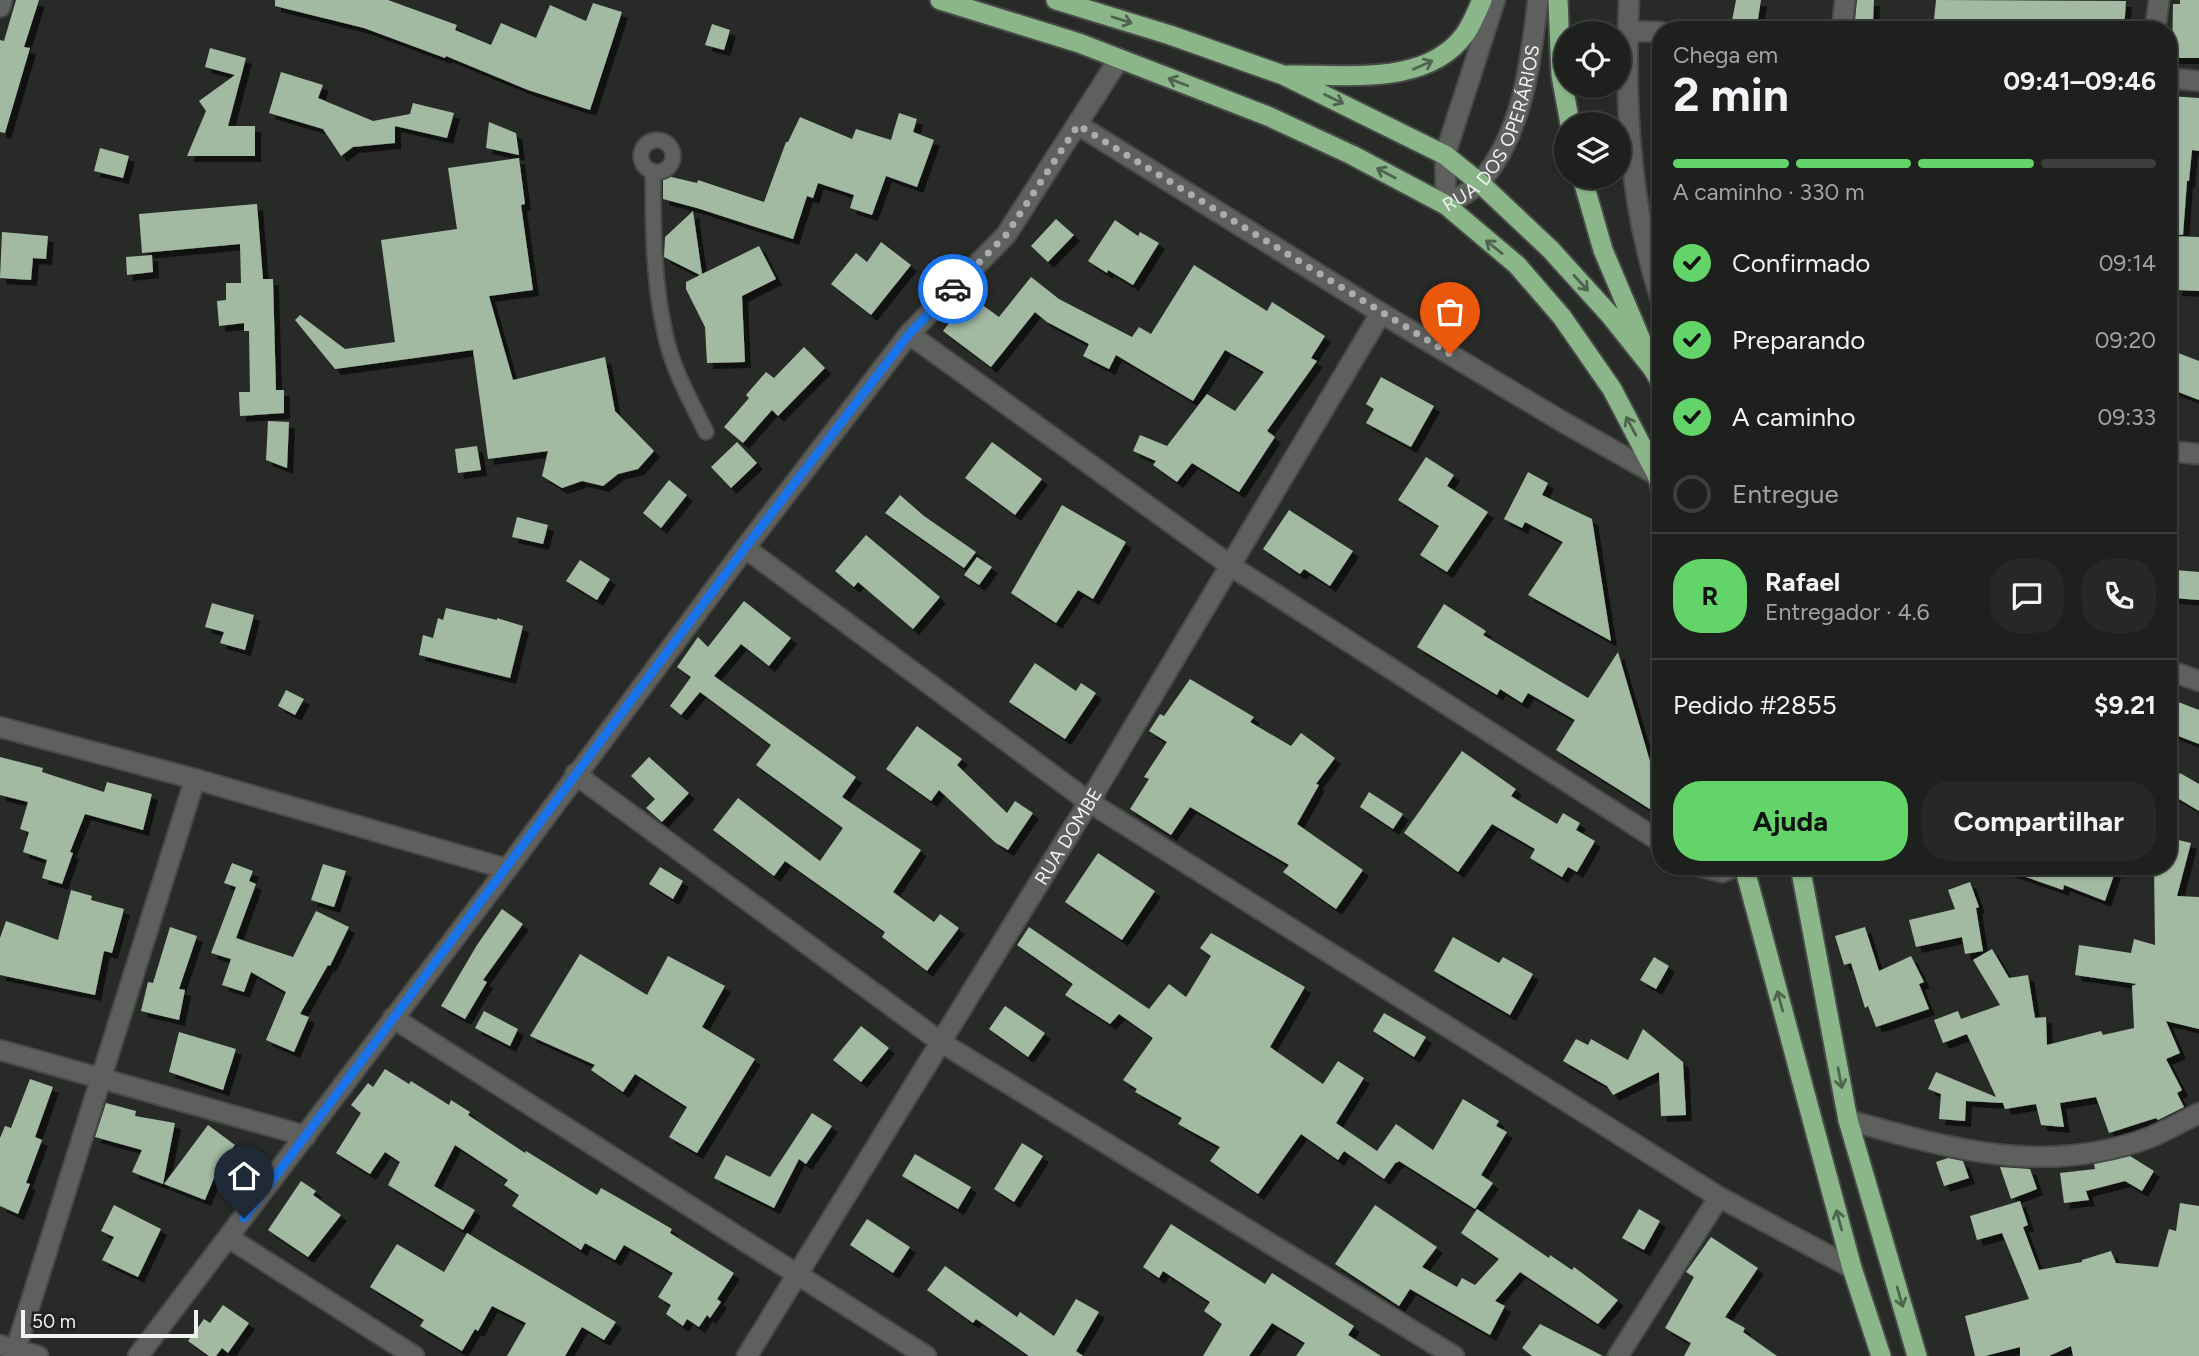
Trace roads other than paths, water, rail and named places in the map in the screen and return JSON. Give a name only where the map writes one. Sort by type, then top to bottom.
[{"type":"highway","points":[[940,0],[1079,43],[1270,117],[1352,155],[1446,205],[1517,265],[1562,317],[1612,389],[1652,467]]},
{"type":"highway","points":[[1056,0],[1170,35],[1283,75],[1445,155],[1480,183],[1552,250],[1610,315],[1652,370]]},
{"type":"highway","points":[[1283,75],[1386,74],[1414,69],[1443,56],[1465,34],[1482,0]]},
{"type":"highway","points":[[1558,0],[1561,75],[1568,112]]},
{"type":"highway","points":[[1585,189],[1603,250],[1652,364]]},
{"type":"highway","points":[[1746,875],[1852,1268],[1881,1356]]},
{"type":"highway","points":[[1802,875],[1848,1120],[1917,1356]]},
{"type":"street","points":[[0,7],[2,0]]},
{"type":"street","name":"RUA DOS OPERÁRIOS","points":[[1446,205],[1445,155],[1495,0]]},
{"type":"street","name":"RUA DOS OPERÁRIOS","points":[[1446,205],[1480,183],[1508,135],[1526,87],[1538,0]]},
{"type":"street","points":[[1628,21],[1629,0]]},
{"type":"street","points":[[1843,21],[1845,0]]},
{"type":"street","points":[[2156,21],[2159,0]]},
{"type":"street","points":[[1631,31],[1652,32]]},
{"type":"street","points":[[138,1356],[909,334],[1006,235],[1119,60]]},
{"type":"street","points":[[2177,79],[2199,82]]},
{"type":"street","points":[[1629,98],[1630,158],[1652,271]]},
{"type":"street","points":[[1078,125],[1652,477]]},
{"type":"street","name":"RUA DOMBE","points":[[747,1356],[1089,802],[1381,313]]},
{"type":"street","points":[[909,334],[1231,566],[1652,836]]},
{"type":"street","points":[[2177,452],[2199,454]]},
{"type":"street","points":[[745,548],[1089,802],[1719,1197],[1852,1268]]},
{"type":"street","points":[[2177,673],[2199,681]]},
{"type":"street","points":[[2,734],[195,779],[507,869]]},
{"type":"street","points":[[575,774],[942,1043],[1454,1356]]},
{"type":"street","points":[[38,1356],[8,1347],[101,1078],[195,779]]},
{"type":"street","points":[[393,1018],[926,1356]]},
{"type":"street","points":[[0,1049],[306,1136]]},
{"type":"street","points":[[1848,1120],[1933,1144],[1985,1154],[2055,1157],[2120,1146],[2152,1136],[2199,1113]]},
{"type":"street","points":[[1618,1356],[1719,1197]]},
{"type":"street","points":[[229,1238],[414,1356]]},
{"type":"lane","points":[[653,172],[652,210],[665,332],[674,364],[706,432]]}]
